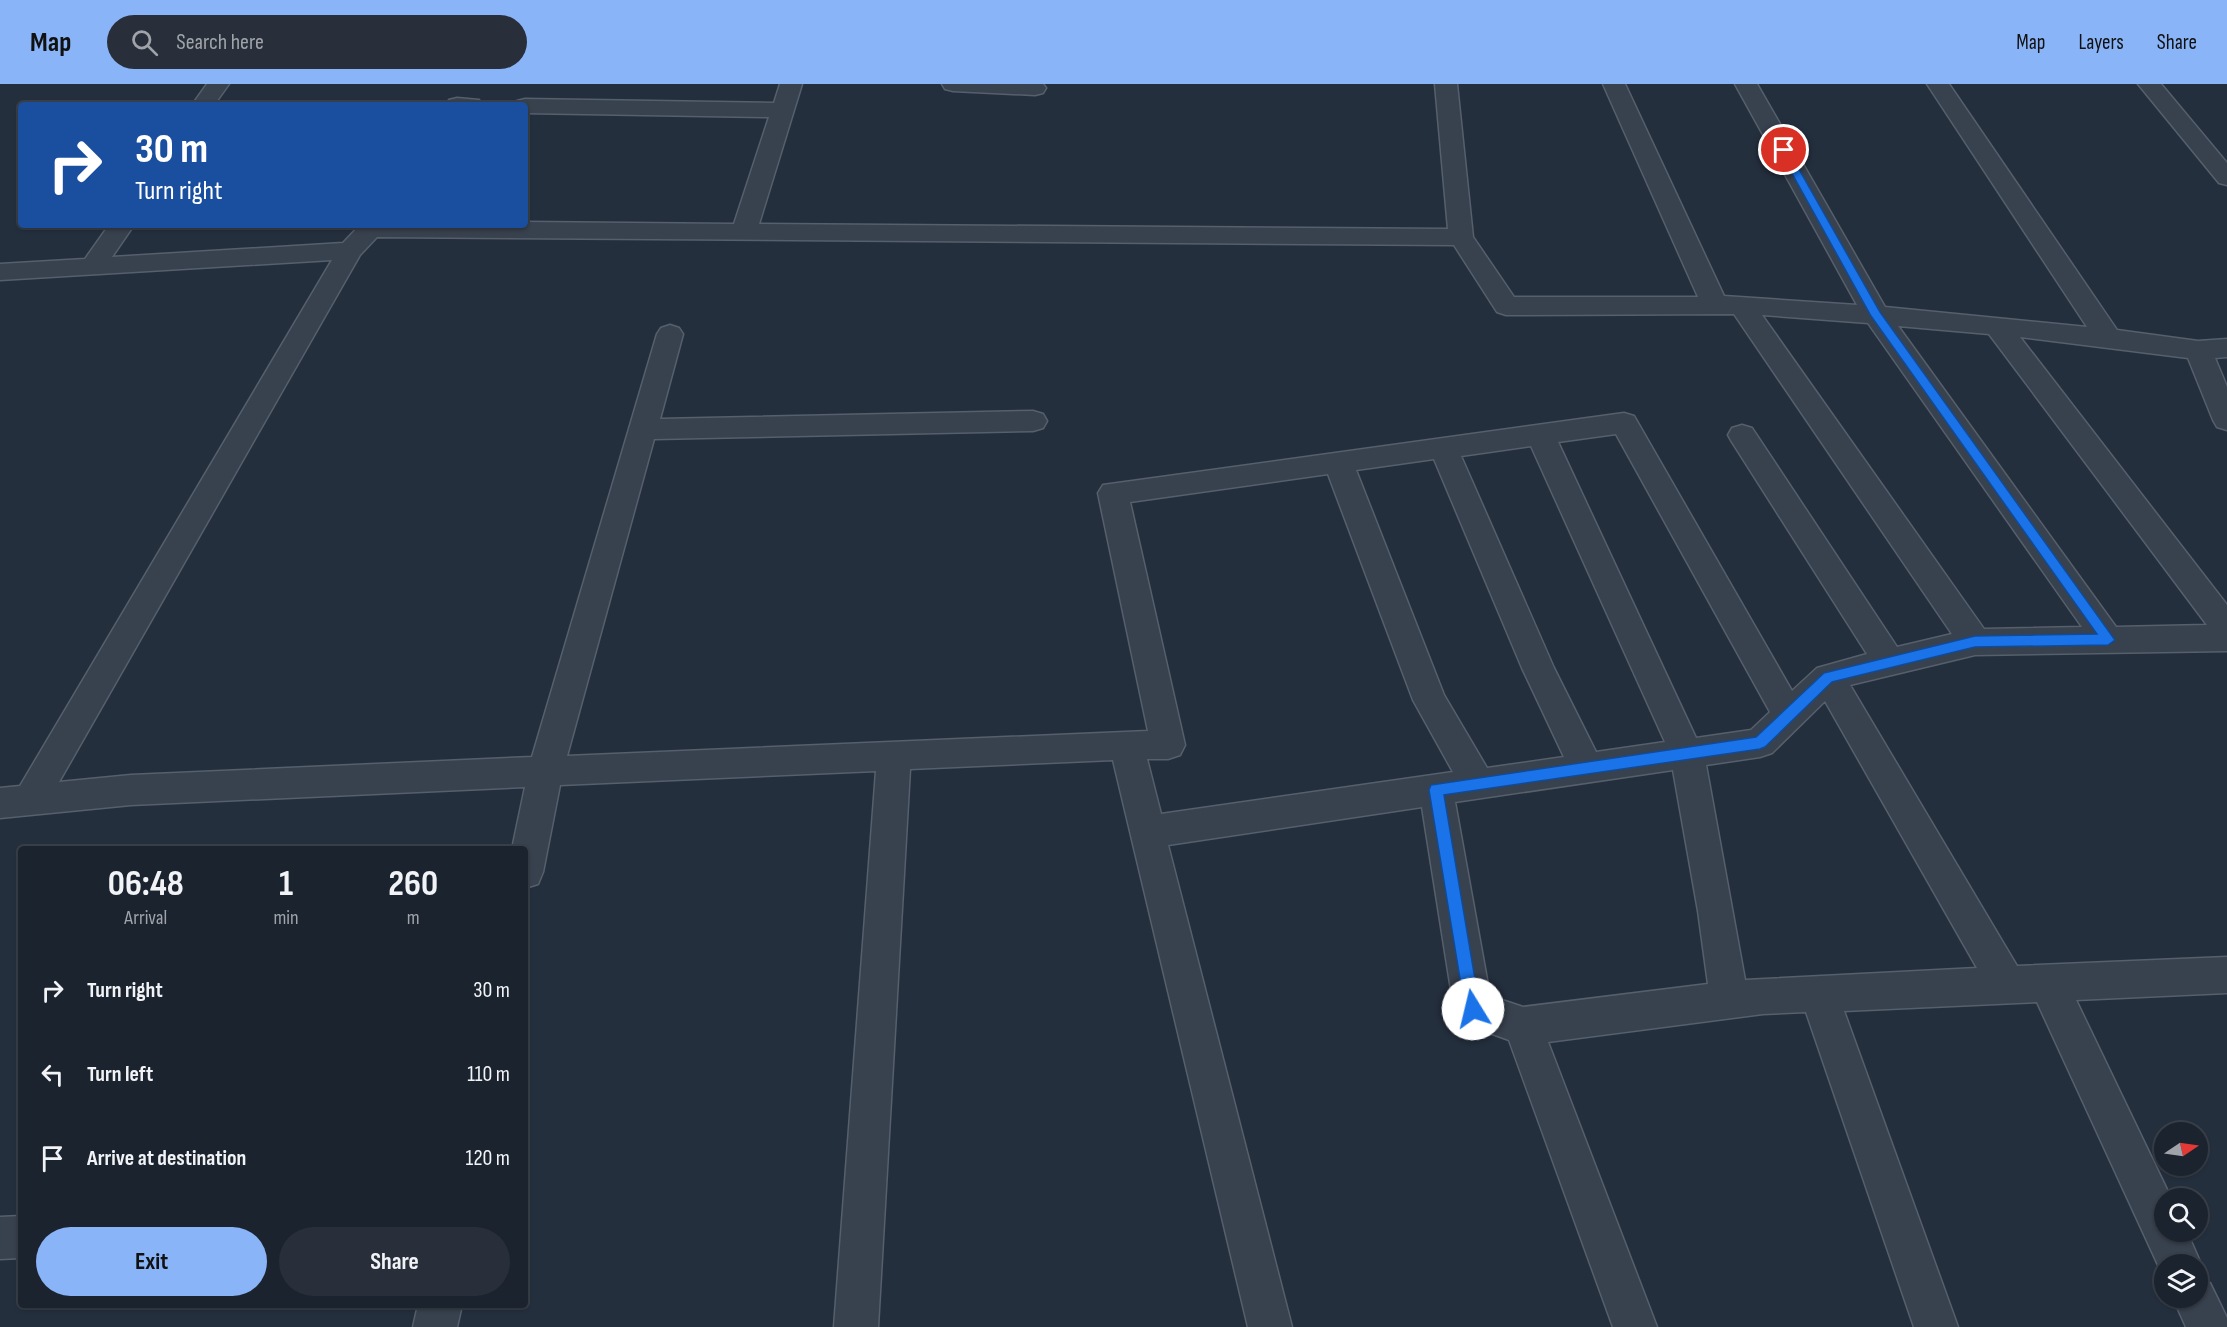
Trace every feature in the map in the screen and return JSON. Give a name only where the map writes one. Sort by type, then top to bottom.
[{"type":"street","points":[[205,102],[218,84]]},
{"type":"street","points":[[744,232],[791,84]]},
{"type":"street","points":[[953,84],[1035,88]]},
{"type":"street","points":[[1446,84],[1461,237],[1506,306],[1728,305],[1875,313],[2212,349],[2227,420]]},
{"type":"street","points":[[1614,84],[1728,305],[1975,642]]},
{"type":"street","points":[[1746,84],[1875,313],[2108,640]]},
{"type":"street","points":[[1938,84],[2108,338]]},
{"type":"street","points":[[2149,84],[2227,178]]},
{"type":"street","points":[[528,106],[783,110]]},
{"type":"street","points":[[93,266],[120,228]]},
{"type":"street","points":[[15,801],[350,251],[370,229],[1461,237]]},
{"type":"street","points":[[0,272],[350,251]]},
{"type":"street","points":[[1997,326],[2227,628]]},
{"type":"street","points":[[528,857],[545,772],[670,334]]},
{"type":"street","points":[[643,429],[1033,421]]},
{"type":"street","points":[[15,801],[131,790],[894,755],[1168,745],[1113,493],[1624,423],[1789,716]]},
{"type":"street","points":[[1540,434],[1687,754],[1716,911],[1729,1000]]},
{"type":"street","points":[[1742,435],[1889,663]]},
{"type":"street","points":[[1443,448],[1538,668],[1587,768]]},
{"type":"street","points":[[1338,462],[1429,700],[1478,784]]},
{"type":"street","points":[[1147,832],[1760,743],[1828,677],[1975,642],[2227,639]]},
{"type":"street","points":[[1828,677],[2008,986]]},
{"type":"street","points":[[1126,745],[1270,1327]]},
{"type":"street","points":[[856,1327],[894,755]]},
{"type":"street","points":[[1436,790],[1473,1009],[1523,1026],[1763,996],[2227,975]]},
{"type":"street","points":[[2048,983],[2175,1254]]},
{"type":"street","points":[[1819,994],[1936,1327]]},
{"type":"street","points":[[1523,1026],[1635,1327]]},
{"type":"street","points":[[0,1238],[18,1237]]},
{"type":"street","points":[[435,1327],[439,1308]]},
{"type":"street","points":[[2200,1308],[2209,1327]]},
{"type":"route","points":[[1473,1009],[1436,790],[1760,743],[1828,677],[1975,642],[2108,640],[1875,313],[1784,150]]}]
